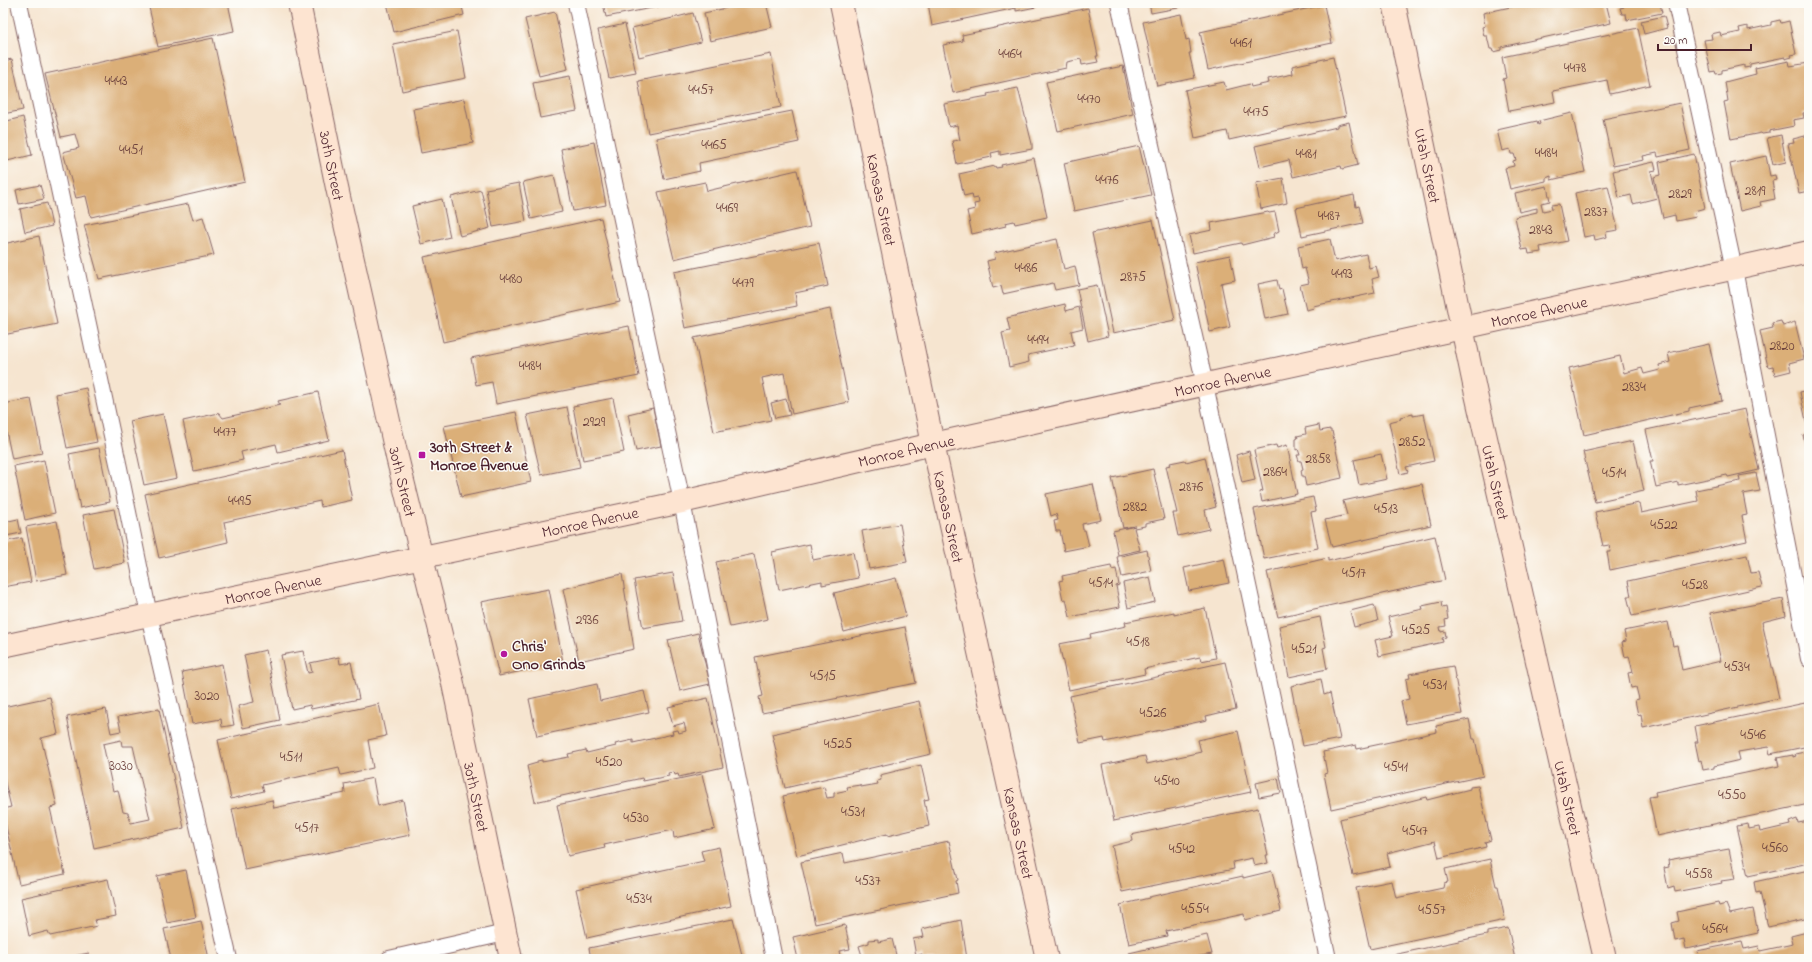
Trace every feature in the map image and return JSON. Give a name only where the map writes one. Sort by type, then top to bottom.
[{"type":"street","name":"30th Street","points":[[299,3],[337,188],[394,442],[452,679],[511,959]]},
{"type":"street","name":"Kansas Street","points":[[841,3],[933,444],[1046,959]]},
{"type":"street","name":"Utah Street","points":[[1394,3],[1462,328],[1605,959]]},
{"type":"street","name":"Monroe Avenue","points":[[3,646],[682,502],[933,444],[1809,252]]},
{"type":"lane","points":[[19,3],[149,615],[229,959]]},
{"type":"lane","points":[[576,3],[682,502],[774,959]]},
{"type":"lane","points":[[1119,3],[1205,385],[1328,959]]},
{"type":"lane","points":[[1676,3],[1734,269],[1809,659]]},
{"type":"lane","points":[[389,959],[505,933]]},
{"type":"building","points":[[148,3],[228,3],[234,31],[158,47]]},
{"type":"building","points":[[387,3],[461,3],[464,15],[394,32]]},
{"type":"building","points":[[603,3],[671,3],[672,4],[606,17]]},
{"type":"building","points":[[749,3],[766,3],[772,27],[710,41],[704,13]]},
{"type":"building","points":[[928,3],[1035,3],[1036,7],[1016,11],[1016,8],[932,26]]},
{"type":"building","points":[[1149,3],[1177,3],[1178,8],[1151,13]]},
{"type":"building","points":[[1529,3],[1606,3],[1611,23],[1501,47],[1501,50],[1493,52],[1492,49],[1490,49],[1487,36],[1484,36],[1482,27],[1485,26],[1483,13]]},
{"type":"building","points":[[1623,3],[1660,3],[1662,13],[1627,20],[1626,14],[1622,14],[1620,8],[1624,7]]},
{"type":"building","points":[[1324,5],[1332,43],[1208,70],[1200,32]]},
{"type":"building","points":[[1088,8],[1098,62],[1082,65],[1081,59],[1067,62],[1066,68],[953,93],[943,45],[963,41],[962,35]]},
{"type":"building","points":[[555,12],[568,69],[539,76],[525,19]]},
{"type":"building","points":[[693,13],[701,42],[639,57],[632,28]]},
{"type":"building","points":[[1181,14],[1186,40],[1189,39],[1191,53],[1189,53],[1195,78],[1157,86],[1143,22]]},
{"type":"building","points":[[1664,16],[1667,28],[1644,34],[1641,21]]},
{"type":"building","points":[[1780,20],[1781,23],[1789,21],[1796,54],[1785,59],[1785,57],[1750,64],[1750,67],[1744,68],[1744,65],[1722,70],[1722,73],[1716,74],[1715,71],[1711,72],[1704,40],[1712,39],[1711,34],[1720,32],[1721,36],[1740,32],[1739,28],[1748,26],[1748,30],[1771,25],[1771,22]]},
{"type":"building","points":[[625,24],[636,73],[609,78],[598,30]]},
{"type":"building","points":[[1638,28],[1650,85],[1610,94],[1607,80],[1553,91],[1555,102],[1509,111],[1503,79],[1506,78],[1502,57]]},
{"type":"building","points":[[457,31],[466,78],[402,91],[393,44]]},
{"type":"building","points":[[213,38],[245,182],[91,217],[86,196],[76,198],[63,152],[79,148],[75,134],[61,137],[45,74]]},
{"type":"building","points":[[771,54],[781,107],[648,133],[638,81]]},
{"type":"building","points":[[1333,57],[1346,116],[1310,122],[1229,140],[1227,131],[1195,138],[1185,90],[1224,82],[1226,90],[1250,84],[1251,87],[1269,83],[1268,79],[1293,74],[1292,66]]},
{"type":"building","points":[[12,59],[23,110],[3,114],[3,61]]},
{"type":"building","points":[[1789,61],[1790,66],[1809,63],[1809,112],[1803,113],[1804,118],[1793,120],[1794,126],[1769,131],[1769,133],[1761,133],[1731,139],[1724,102],[1728,101],[1725,82],[1756,74],[1755,68]]},
{"type":"building","points":[[1123,66],[1133,114],[1058,131],[1046,82]]},
{"type":"building","points":[[570,76],[577,111],[540,118],[533,83]]},
{"type":"building","points":[[1018,88],[1032,149],[1000,155],[1000,151],[991,153],[992,157],[957,164],[952,141],[960,140],[957,125],[949,127],[944,104],[988,96],[987,94]]},
{"type":"building","points":[[464,99],[473,143],[421,153],[413,109]]},
{"type":"building","points":[[1680,103],[1690,150],[1658,157],[1657,153],[1643,156],[1644,160],[1613,166],[1603,119]]},
{"type":"building","points":[[792,111],[799,142],[699,163],[700,171],[664,179],[656,138]]},
{"type":"building","points":[[1572,113],[1585,172],[1551,180],[1551,176],[1546,178],[1546,181],[1510,189],[1505,168],[1514,166],[1513,161],[1516,160],[1514,154],[1511,154],[1510,149],[1502,151],[1497,130],[1537,121],[1538,125],[1540,124],[1539,121]]},
{"type":"building","points":[[23,117],[32,155],[3,162],[3,122]]},
{"type":"building","points":[[1349,122],[1358,165],[1342,169],[1341,166],[1293,177],[1289,160],[1260,167],[1255,146],[1337,127],[1337,125]]},
{"type":"building","points":[[1781,135],[1786,162],[1773,165],[1767,138]]},
{"type":"building","points":[[1809,135],[1809,191],[1799,193],[1788,144],[1794,143],[1793,139]]},
{"type":"building","points":[[594,142],[606,205],[573,211],[561,149]]},
{"type":"building","points":[[1139,146],[1151,195],[1074,211],[1064,163]]},
{"type":"building","points":[[1694,154],[1705,208],[1694,211],[1696,217],[1676,221],[1675,215],[1663,218],[1654,177],[1661,175],[1659,162]]},
{"type":"building","points":[[1766,156],[1770,176],[1775,175],[1776,180],[1772,181],[1775,199],[1760,202],[1761,206],[1740,211],[1730,164]]},
{"type":"building","points":[[1034,158],[1047,217],[1015,224],[1014,221],[1005,223],[1006,226],[972,234],[967,211],[975,209],[974,204],[979,203],[978,198],[973,199],[972,194],[964,196],[959,174],[995,166],[996,168],[1002,167],[1001,165]]},
{"type":"building","points":[[1654,162],[1656,170],[1651,171],[1657,198],[1633,204],[1631,195],[1619,198],[1613,171]]},
{"type":"building","points":[[797,170],[810,227],[674,259],[658,192],[705,182],[707,191]]},
{"type":"building","points":[[554,175],[562,212],[531,219],[523,182]]},
{"type":"building","points":[[1283,178],[1287,203],[1261,209],[1256,183]]},
{"type":"building","points":[[519,183],[526,221],[493,227],[486,189]]},
{"type":"building","points":[[40,185],[44,199],[19,204],[16,190]]},
{"type":"building","points":[[1547,186],[1550,201],[1541,203],[1543,211],[1552,209],[1551,205],[1559,204],[1567,241],[1540,247],[1541,252],[1529,254],[1528,249],[1522,250],[1515,217],[1537,212],[1537,208],[1519,212],[1515,193]]},
{"type":"building","points":[[1608,186],[1618,230],[1606,232],[1607,237],[1595,240],[1594,235],[1584,237],[1575,193]]},
{"type":"building","points":[[481,190],[490,228],[460,236],[451,197]]},
{"type":"building","points":[[1354,195],[1356,207],[1359,206],[1363,223],[1302,236],[1296,208]]},
{"type":"building","points":[[442,199],[450,237],[421,244],[412,206]]},
{"type":"building","points":[[47,203],[52,226],[25,232],[20,209]]},
{"type":"building","points":[[188,204],[193,220],[203,217],[214,255],[99,279],[84,225]]},
{"type":"building","points":[[1275,212],[1279,231],[1273,234],[1274,237],[1242,245],[1241,243],[1193,253],[1189,235],[1212,230],[1211,223]]},
{"type":"building","points":[[601,218],[620,302],[443,342],[424,257]]},
{"type":"building","points":[[1153,220],[1175,320],[1113,333],[1092,233]]},
{"type":"building","points":[[39,236],[57,324],[3,335],[3,244]]},
{"type":"building","points":[[1057,239],[1064,269],[1075,266],[1079,285],[1055,290],[1053,283],[1003,294],[1001,286],[993,288],[987,261],[995,259],[994,253]]},
{"type":"building","points":[[1330,239],[1335,261],[1366,254],[1369,268],[1376,266],[1379,277],[1372,279],[1375,293],[1313,306],[1314,308],[1306,310],[1300,285],[1309,283],[1305,268],[1302,269],[1298,246]]},
{"type":"building","points":[[819,243],[828,286],[795,293],[797,306],[685,328],[674,272]]},
{"type":"building","points":[[1230,255],[1235,280],[1221,283],[1230,327],[1210,332],[1195,262]]},
{"type":"building","points":[[1277,280],[1279,290],[1282,289],[1288,314],[1265,319],[1258,284]]},
{"type":"building","points":[[1097,285],[1108,336],[1088,341],[1077,289]]},
{"type":"building","points":[[1065,304],[1066,311],[1079,307],[1083,328],[1071,331],[1074,345],[1028,355],[1029,362],[1009,367],[1002,333],[1010,331],[1007,318]]},
{"type":"building","points":[[830,309],[849,402],[792,414],[784,373],[762,378],[771,420],[714,432],[694,338]]},
{"type":"building","points":[[1781,321],[1783,326],[1795,322],[1804,359],[1789,363],[1791,371],[1775,375],[1773,366],[1768,367],[1760,331],[1773,328],[1772,323]]},
{"type":"building","points":[[629,326],[639,376],[496,404],[492,382],[476,385],[471,358]]},
{"type":"building","points":[[1709,344],[1722,401],[1689,408],[1689,411],[1584,435],[1569,368],[1620,356],[1624,373],[1642,368],[1644,374],[1660,370],[1659,365],[1670,362],[1668,353]]},
{"type":"building","points":[[86,388],[97,442],[67,448],[56,394]]},
{"type":"building","points":[[1809,390],[1809,431],[1808,431],[1800,392]]},
{"type":"building","points":[[318,392],[329,440],[278,452],[276,444],[241,452],[243,460],[194,471],[183,421],[219,413],[223,418],[280,405],[278,401]]},
{"type":"building","points":[[613,398],[624,452],[583,460],[573,406]]},
{"type":"building","points":[[31,399],[42,453],[12,459],[3,416],[3,404]]},
{"type":"building","points":[[786,399],[790,415],[775,418],[771,403]]},
{"type":"building","points":[[567,407],[580,467],[541,475],[527,415]]},
{"type":"building","points":[[653,408],[661,446],[636,451],[628,414]]},
{"type":"building","points":[[1745,409],[1759,470],[1728,477],[1727,475],[1678,485],[1678,482],[1656,487],[1650,461],[1653,461],[1646,430]]},
{"type":"building","points":[[516,412],[531,482],[461,497],[444,426]]},
{"type":"building","points":[[163,414],[177,478],[144,485],[130,421]]},
{"type":"building","points":[[1413,414],[1413,416],[1424,414],[1434,461],[1406,467],[1408,472],[1400,474],[1389,422],[1401,419],[1400,417]]},
{"type":"building","points":[[1319,425],[1320,431],[1330,429],[1330,431],[1332,431],[1342,478],[1306,486],[1304,476],[1302,476],[1301,470],[1303,469],[1301,461],[1299,461],[1297,455],[1300,455],[1298,449],[1296,450],[1296,439],[1298,438],[1297,436],[1306,434],[1305,428]]},
{"type":"building","points":[[1809,434],[1809,453],[1807,453],[1803,435]]},
{"type":"building","points":[[1633,441],[1644,491],[1595,502],[1583,452]]},
{"type":"building","points":[[1276,445],[1277,448],[1287,445],[1297,494],[1262,502],[1260,492],[1263,491],[1254,450]]},
{"type":"building","points":[[99,448],[110,502],[80,508],[69,454]]},
{"type":"building","points":[[342,450],[352,500],[321,507],[320,501],[224,522],[228,542],[159,558],[145,494]]},
{"type":"building","points":[[1249,451],[1255,480],[1242,483],[1236,455]]},
{"type":"building","points":[[1381,454],[1387,479],[1359,485],[1354,460]]},
{"type":"building","points":[[1205,457],[1216,507],[1205,510],[1209,529],[1178,536],[1173,513],[1177,513],[1166,466],[1171,465],[1170,463],[1185,460],[1186,462]]},
{"type":"building","points":[[44,460],[55,513],[25,520],[14,466]]},
{"type":"building","points":[[1153,469],[1164,519],[1145,523],[1145,526],[1134,528],[1140,550],[1118,555],[1113,531],[1135,526],[1123,528],[1112,478]]},
{"type":"building","points":[[1756,473],[1760,491],[1743,494],[1747,515],[1742,516],[1747,541],[1610,570],[1607,552],[1610,552],[1609,545],[1603,546],[1595,512],[1639,503],[1641,513],[1698,501],[1696,490],[1740,481],[1739,476]]},
{"type":"building","points":[[1093,484],[1101,520],[1082,524],[1089,546],[1064,551],[1060,531],[1056,531],[1054,521],[1058,520],[1056,514],[1051,516],[1046,494]]},
{"type":"building","points":[[1422,484],[1431,525],[1332,547],[1325,520],[1347,515],[1343,501]]},
{"type":"building","points":[[1313,497],[1316,511],[1311,512],[1318,548],[1264,559],[1254,509]]},
{"type":"building","points":[[114,509],[125,563],[94,569],[83,515]]},
{"type":"building","points":[[18,519],[21,533],[6,536],[4,522]]},
{"type":"building","points":[[57,521],[67,575],[36,581],[26,527]]},
{"type":"building","points":[[900,524],[907,562],[869,569],[862,531]]},
{"type":"building","points":[[1435,536],[1445,580],[1278,617],[1267,572],[1328,558],[1328,561]]},
{"type":"building","points":[[22,538],[31,582],[3,587],[3,542]]},
{"type":"building","points":[[810,544],[813,560],[853,552],[858,578],[822,585],[822,581],[779,590],[772,552]]},
{"type":"building","points":[[1147,550],[1151,571],[1122,577],[1117,557]]},
{"type":"building","points":[[754,554],[768,619],[730,627],[716,562]]},
{"type":"building","points":[[1747,555],[1751,573],[1758,572],[1762,587],[1632,616],[1627,596],[1631,596],[1628,581]]},
{"type":"building","points":[[1224,559],[1229,583],[1189,591],[1184,568]]},
{"type":"building","points":[[1111,566],[1112,570],[1116,569],[1119,585],[1116,586],[1120,607],[1070,617],[1066,599],[1063,600],[1059,581],[1063,580],[1062,576]]},
{"type":"building","points":[[673,573],[682,621],[643,628],[634,580]]},
{"type":"building","points":[[622,574],[634,649],[579,661],[563,589]]},
{"type":"building","points":[[1150,577],[1155,602],[1128,608],[1123,583]]},
{"type":"building","points":[[896,578],[906,616],[844,632],[834,593]]},
{"type":"building","points":[[549,589],[563,662],[499,676],[481,602]]},
{"type":"building","points":[[1783,599],[1786,616],[1762,622],[1779,698],[1643,728],[1641,714],[1638,715],[1635,700],[1639,699],[1636,687],[1631,688],[1628,673],[1633,672],[1629,656],[1625,657],[1622,642],[1626,641],[1624,631],[1668,622],[1673,646],[1677,645],[1682,670],[1721,661],[1710,613]]},
{"type":"building","points":[[1441,602],[1442,608],[1446,607],[1448,619],[1445,620],[1446,626],[1440,627],[1441,632],[1445,631],[1446,637],[1442,638],[1443,642],[1379,656],[1375,640],[1393,636],[1388,617],[1423,609],[1422,606]]},
{"type":"building","points":[[1374,605],[1378,621],[1354,627],[1350,611]]},
{"type":"building","points":[[1205,608],[1216,658],[1201,661],[1200,657],[1144,669],[1145,674],[1069,690],[1059,644],[1091,638],[1090,634],[1126,626],[1125,622],[1174,612],[1174,615]]},
{"type":"building","points":[[1320,617],[1326,647],[1323,648],[1327,669],[1289,677],[1279,626]]},
{"type":"building","points":[[905,627],[916,683],[762,713],[759,697],[763,696],[755,657]]},
{"type":"building","points":[[698,633],[710,684],[680,691],[668,640]]},
{"type":"building","points":[[266,650],[280,720],[243,728],[238,706],[254,702],[244,655]]},
{"type":"building","points":[[303,651],[308,673],[312,672],[310,663],[339,657],[340,664],[351,662],[359,699],[311,709],[310,705],[292,709],[281,655]]},
{"type":"building","points":[[1225,662],[1236,709],[1206,716],[1207,720],[1105,742],[1104,738],[1080,743],[1070,696]]},
{"type":"building","points":[[222,664],[234,725],[222,727],[221,719],[192,724],[182,672]]},
{"type":"building","points":[[1453,666],[1462,714],[1406,724],[1401,701],[1409,699],[1406,679],[1410,678],[1409,674]]},
{"type":"building","points":[[1321,679],[1324,695],[1330,693],[1340,739],[1303,746],[1291,686]]},
{"type":"building","points":[[597,684],[600,701],[644,691],[649,712],[537,736],[529,699]]},
{"type":"building","points":[[50,697],[58,734],[41,738],[57,806],[50,808],[65,874],[19,884],[3,813],[3,809],[11,807],[3,774],[3,707]]},
{"type":"building","points":[[708,698],[723,767],[679,777],[678,774],[675,775],[674,772],[668,773],[669,776],[643,781],[642,778],[535,802],[527,766],[537,763],[537,761],[542,760],[542,762],[569,757],[568,754],[586,750],[587,753],[633,740],[633,743],[673,734],[672,731],[678,730],[679,733],[686,731],[684,723],[673,726],[668,707]]},
{"type":"building","points":[[919,701],[931,754],[785,788],[772,734]]},
{"type":"building","points":[[1805,703],[1809,723],[1809,746],[1770,754],[1768,747],[1738,752],[1740,760],[1703,770],[1701,760],[1699,761],[1695,742],[1698,742],[1695,726]]},
{"type":"building","points":[[379,704],[386,736],[368,740],[373,768],[341,775],[339,768],[262,785],[264,791],[231,799],[218,740]]},
{"type":"building","points":[[106,709],[111,733],[121,731],[118,717],[159,709],[184,828],[94,848],[67,717]],"holes":[[[121,740],[122,746],[133,746],[150,819],[131,823],[128,813],[123,812],[118,790],[113,791],[103,744]]]},
{"type":"building","points":[[1469,719],[1483,776],[1331,809],[1324,774],[1327,773],[1323,752],[1356,745],[1357,749],[1437,732],[1436,726]]},
{"type":"building","points":[[1238,731],[1251,792],[1114,821],[1102,765],[1145,756],[1147,764],[1201,752],[1198,740]]},
{"type":"building","points":[[1809,751],[1809,804],[1657,836],[1649,797],[1656,796],[1655,792],[1779,766],[1777,758],[1793,755],[1793,757],[1796,756],[1795,754]]},
{"type":"building","points":[[921,765],[929,799],[924,800],[929,826],[887,836],[887,834],[797,856],[783,796],[824,787],[827,798],[834,797],[834,793],[848,790],[847,787],[860,785],[861,787],[878,784],[877,781],[881,780],[880,775]]},
{"type":"building","points":[[702,774],[715,829],[674,838],[673,830],[604,845],[605,848],[568,856],[557,805]]},
{"type":"building","points":[[373,778],[378,806],[403,800],[410,835],[245,870],[232,809],[272,800],[274,808],[345,793],[344,784]]},
{"type":"building","points":[[1278,778],[1281,793],[1259,797],[1256,783]]},
{"type":"building","points":[[1478,786],[1491,840],[1485,842],[1486,847],[1439,858],[1435,841],[1387,853],[1390,867],[1353,875],[1340,819],[1426,797],[1427,800]]},
{"type":"building","points":[[1258,808],[1268,855],[1266,855],[1268,863],[1254,866],[1252,858],[1233,862],[1234,869],[1122,892],[1112,846],[1132,841],[1131,835]]},
{"type":"building","points":[[1797,819],[1798,823],[1809,821],[1809,863],[1748,876],[1737,826],[1748,824],[1749,829],[1759,827],[1760,832],[1790,825],[1789,822]]},
{"type":"building","points":[[949,841],[958,880],[956,881],[958,893],[815,924],[801,862],[843,853],[845,863]]},
{"type":"building","points":[[719,847],[731,906],[587,938],[576,889],[704,861],[701,851]]},
{"type":"building","points":[[1729,849],[1735,879],[1675,892],[1674,886],[1668,888],[1664,868],[1669,867],[1668,860]]},
{"type":"building","points":[[1490,859],[1496,886],[1498,886],[1505,920],[1370,949],[1356,888],[1392,881],[1396,898],[1443,888],[1444,883],[1448,882],[1445,869]]},
{"type":"building","points":[[186,870],[196,917],[167,923],[157,876]]},
{"type":"building","points":[[1809,870],[1809,918],[1768,927],[1760,892],[1756,893],[1754,882]]},
{"type":"building","points":[[1272,871],[1281,911],[1245,920],[1244,914],[1166,931],[1167,936],[1129,944],[1120,905],[1149,897]]},
{"type":"building","points":[[108,879],[116,916],[95,920],[97,926],[50,936],[48,931],[29,936],[21,898]]},
{"type":"building","points":[[1718,903],[1719,906],[1726,904],[1730,914],[1753,909],[1758,933],[1686,949],[1684,939],[1675,941],[1672,923],[1679,921],[1677,912]]},
{"type":"building","points":[[733,919],[743,959],[591,959],[589,948]]},
{"type":"building","points":[[961,920],[967,959],[923,959],[922,954],[916,956],[913,939],[924,937],[922,929]]},
{"type":"building","points":[[201,921],[209,959],[171,959],[164,929]]},
{"type":"building","points":[[845,925],[850,949],[839,951],[841,959],[798,959],[793,937]]},
{"type":"building","points":[[1508,928],[1515,959],[1389,959],[1388,956],[1487,935],[1487,932]]},
{"type":"building","points":[[1809,928],[1809,959],[1699,959],[1697,951],[1742,942],[1744,949],[1759,946],[1760,951],[1793,944],[1791,936],[1807,932],[1806,929]]},
{"type":"building","points":[[1207,935],[1212,954],[1195,957],[1196,959],[1130,959],[1129,953]]},
{"type":"building","points":[[878,939],[878,942],[892,939],[897,959],[863,959],[859,946],[869,943],[869,940]]},
{"type":"building","points":[[89,953],[90,959],[63,959],[63,958]]},
{"type":"place","name":"30th Street & Monroe Avenue","points":[[422,455]]},
{"type":"place","name":"Chris' Ono Grinds","points":[[504,654]]}]
